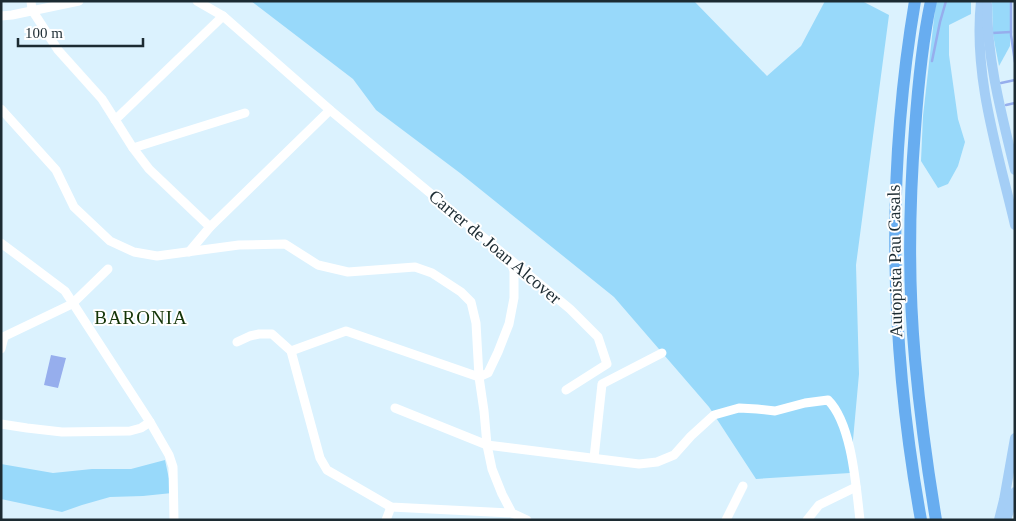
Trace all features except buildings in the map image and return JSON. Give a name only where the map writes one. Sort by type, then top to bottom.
[{"type":"highway","name":"Autopista Pau Casals","points":[[914,1],[900,112],[896,173],[895,237],[901,379],[909,449],[921,520]]},
{"type":"highway","name":"Autopista Pau Casals","points":[[931,1],[917,103],[912,167],[910,236],[915,359],[927,463],[936,520]]},
{"type":"main road","points":[[981,1],[980,50],[983,75],[992,132],[1015,224]]},
{"type":"main road","points":[[986,1],[991,62],[1015,170]]},
{"type":"main road","points":[[1000,164],[1009,178],[1015,196]]},
{"type":"main road","points":[[999,520],[1015,438]]},
{"type":"main road","points":[[1006,520],[1015,487]]},
{"type":"street","points":[[1,16],[12,15],[31,6],[79,1]]},
{"type":"street","name":"Carrer de Joan Alcover","points":[[197,1],[222,16],[330,110],[570,309],[598,337],[606,364],[566,390]]},
{"type":"street","points":[[31,6],[58,50],[102,99],[133,148],[149,168],[210,227]]},
{"type":"street","points":[[115,120],[222,16]]},
{"type":"street","points":[[1,109],[56,170],[74,207],[110,241],[134,252],[157,256],[239,245],[285,244],[318,265],[348,272],[415,267],[432,272],[461,292],[471,302],[476,323],[486,445],[492,469],[512,513]]},
{"type":"street","points":[[189,252],[210,227],[330,110]]},
{"type":"street","points":[[133,148],[245,113]]},
{"type":"street","points":[[1,243],[65,291],[150,422],[169,454],[173,467],[174,520]]},
{"type":"street","points":[[291,351],[346,331],[479,377],[488,373],[509,324],[514,298],[514,271],[509,258]]},
{"type":"street","points":[[1,349],[3,337],[72,304],[108,269]]},
{"type":"street","points":[[236,342],[250,336],[272,334],[291,351],[320,458],[326,470],[391,507],[512,513],[526,520]]},
{"type":"street","points":[[594,458],[602,384],[662,353]]},
{"type":"street","points":[[395,408],[486,445],[639,464],[657,462],[674,455],[691,436],[714,416],[739,408],[775,411],[805,403],[828,400],[842,420],[848,442],[860,520]]},
{"type":"street","points":[[1,424],[62,432],[130,431],[141,428],[150,422]]},
{"type":"street","points":[[726,520],[743,486]]},
{"type":"street","points":[[807,520],[819,505],[856,487]]},
{"type":"street","points":[[386,520],[391,507]]},
{"type":"shaded area","points":[[251,1],[694,1],[767,76],[801,46],[825,1],[862,1],[889,15],[856,265],[859,374],[850,473],[756,479],[709,407],[614,297],[460,173],[376,110],[353,79]]},
{"type":"shaded area","points":[[936,1],[971,1],[971,14],[949,25],[949,55],[958,119],[965,142],[958,166],[948,184],[938,188],[921,161],[923,116]]},
{"type":"shaded area","points":[[992,1],[1011,1],[1010,46],[999,66],[993,35]]},
{"type":"shaded area","points":[[51,355],[66,358],[58,388],[44,385]]},
{"type":"shaded area","points":[[165,460],[172,493],[110,497],[62,512],[1,499],[1,464],[53,473],[92,469],[131,469]]},
{"type":"waterway","points":[[932,61],[946,1]]},
{"type":"waterway","points":[[1011,1],[1011,35],[1015,62]]},
{"type":"waterway","points":[[992,33],[1011,32]]},
{"type":"waterway","points":[[1001,83],[1015,80]]},
{"type":"waterway","points":[[1006,105],[1015,103]]},
{"type":"district","name":"BARONIA","points":[[141,317]]}]
